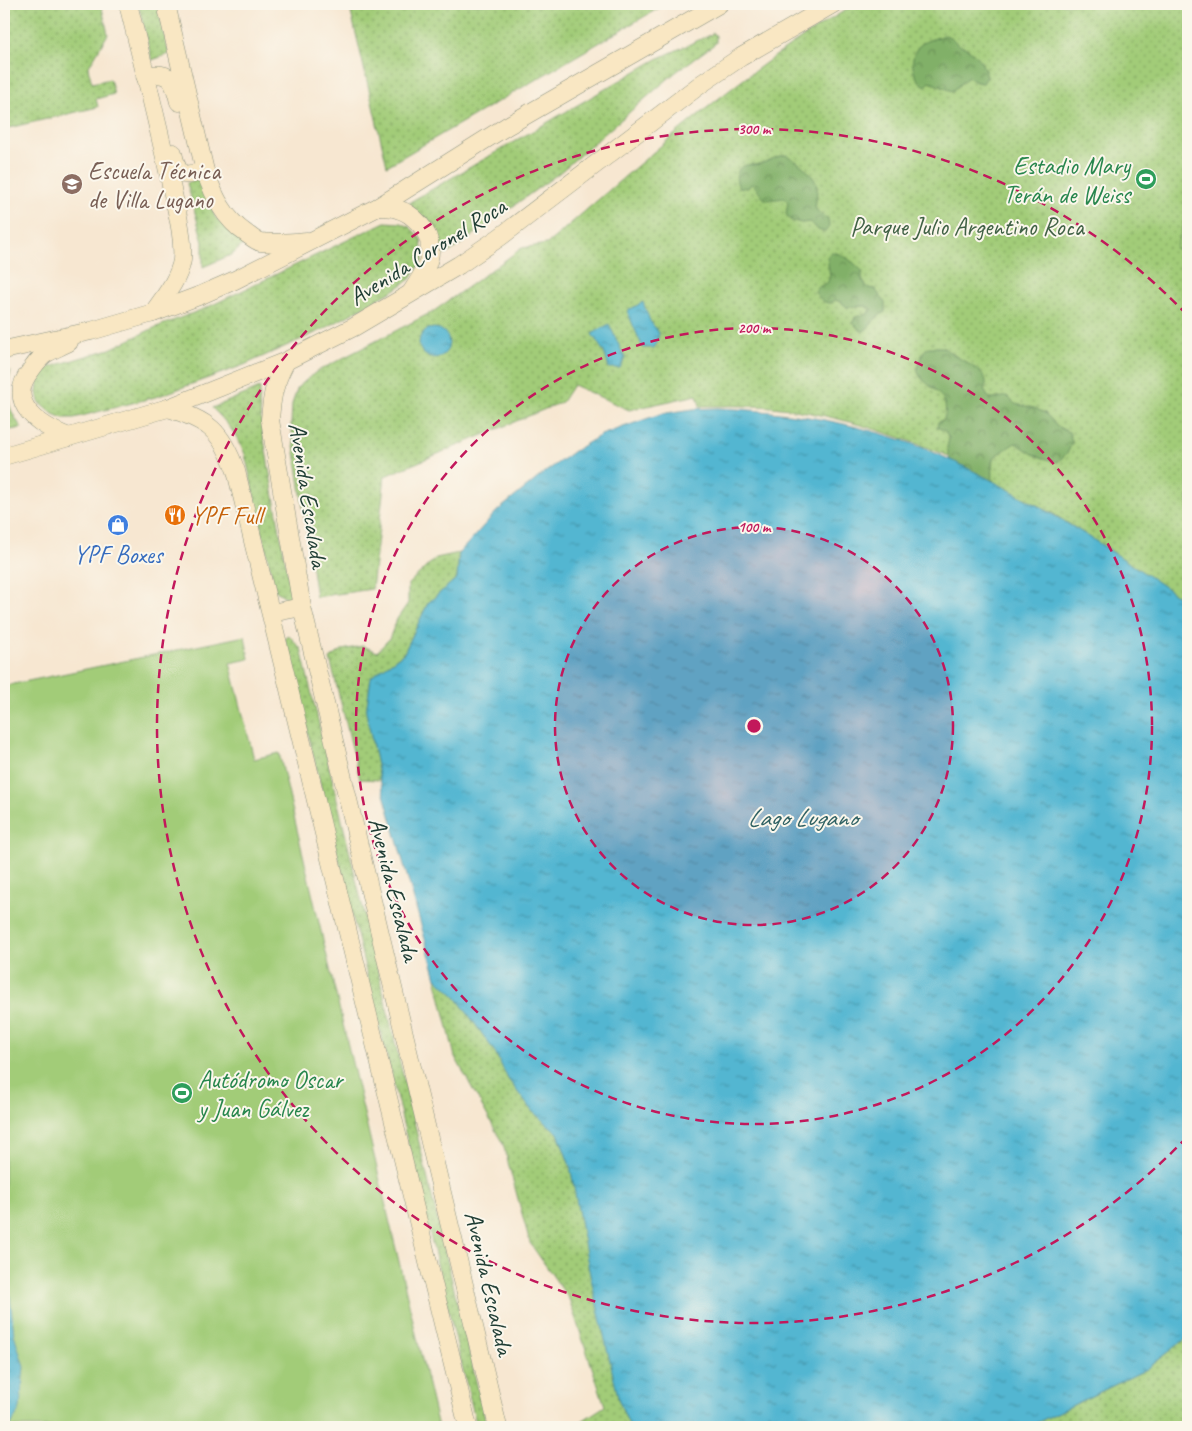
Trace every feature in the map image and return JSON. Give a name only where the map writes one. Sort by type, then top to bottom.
[{"type":"main road","points":[[128,4],[171,185],[182,246],[182,261],[174,282],[154,313]]},
{"type":"main road","points":[[166,4],[204,163],[212,191],[220,206],[230,220],[259,242],[312,241]]},
{"type":"main road","points":[[4,350],[91,332],[154,313],[235,280],[378,207],[507,126],[720,4]]},
{"type":"main road","name":"Avenida Coronel Roca","points":[[4,456],[168,408],[286,361],[354,327],[458,265],[500,237],[694,89],[735,61],[833,4]]},
{"type":"main road","points":[[145,76],[157,73],[164,74],[172,83],[176,91],[188,141],[204,163]]},
{"type":"main road","points":[[152,101],[163,115],[178,171],[188,175],[204,163]]},
{"type":"main road","points":[[378,207],[397,209],[412,216],[427,234],[430,248],[428,261],[410,293]]},
{"type":"main road","points":[[68,437],[45,426],[26,409],[21,396],[22,385],[26,375],[39,359],[47,353],[91,332]]},
{"type":"main road","name":"Avenida Escalada","points":[[286,361],[272,393],[270,420],[302,607],[498,1427]]},
{"type":"main road","points":[[168,408],[201,421],[216,431],[229,451],[236,471],[468,1427]]},
{"type":"main road","points":[[271,613],[302,607]]},
{"type":"green space","points":[[4,4],[101,4],[108,34],[88,68],[92,83],[110,79],[114,94],[96,99],[98,107],[4,129]]},
{"type":"green space","points":[[138,4],[157,4],[169,54],[152,60]]},
{"type":"green space","points":[[349,4],[666,4],[387,166]]},
{"type":"green space","name":"Parque Julio Argentino Roca","points":[[856,4],[1188,4],[1188,603],[1052,513],[976,472],[977,468],[928,448],[851,422],[799,411],[764,406],[700,406],[697,395],[629,410],[573,385],[562,402],[385,476],[372,589],[316,597],[291,424],[292,404],[298,387],[316,372],[434,311],[522,248],[547,244],[696,116],[814,29]]},
{"type":"green space","points":[[714,33],[716,43],[676,72],[559,173],[447,254],[443,255],[441,253],[433,230],[410,205],[410,202],[657,59]]},
{"type":"green space","points":[[945,35],[970,50],[977,57],[987,77],[983,83],[976,82],[968,77],[952,91],[930,82],[926,86],[917,78],[914,72],[913,59],[918,47],[925,42]]},
{"type":"green space","points":[[786,155],[803,167],[814,179],[817,189],[815,208],[828,219],[829,227],[825,232],[818,230],[811,222],[801,223],[790,220],[786,214],[788,202],[785,198],[766,200],[752,184],[747,188],[739,187],[737,184],[736,177],[738,171],[743,166],[758,165]]},
{"type":"green space","points":[[203,177],[215,217],[245,243],[233,254],[203,267],[203,242],[187,183]]},
{"type":"green space","points":[[1188,215],[1188,253],[1175,248]]},
{"type":"green space","points":[[385,222],[401,223],[410,227],[421,239],[423,260],[410,279],[396,289],[324,329],[244,365],[159,396],[74,418],[63,418],[53,414],[39,402],[38,383],[42,375],[50,367],[110,349],[154,328],[206,308]]},
{"type":"green space","points":[[831,252],[844,256],[859,268],[862,271],[862,280],[868,288],[875,289],[885,303],[885,312],[877,317],[864,331],[860,330],[853,323],[855,317],[868,314],[870,309],[866,306],[847,307],[835,300],[831,303],[826,302],[820,299],[815,292],[817,288],[828,282],[830,276],[827,257]]},
{"type":"green space","points":[[929,347],[943,347],[981,373],[985,377],[984,390],[988,397],[994,399],[1007,396],[1015,404],[1034,408],[1045,413],[1058,427],[1069,432],[1072,442],[1068,452],[1058,462],[1031,453],[1015,443],[994,457],[992,462],[993,481],[950,460],[947,448],[949,438],[945,431],[937,427],[938,422],[944,419],[946,408],[943,399],[938,392],[924,381],[919,375],[917,368],[923,352]]},
{"type":"green space","points":[[11,371],[8,387],[10,408],[22,428],[4,431],[4,373]]},
{"type":"green space","points":[[260,388],[259,404],[262,428],[291,595],[288,599],[275,590],[245,454],[231,429],[212,408]]},
{"type":"green space","points":[[459,553],[457,578],[428,603],[404,653],[371,677],[366,712],[380,780],[360,779],[330,659],[342,650],[363,646],[377,652],[389,639],[397,619],[408,603],[408,584],[436,558]]},
{"type":"green space","points":[[289,635],[301,649],[487,1427],[477,1427],[285,639]]},
{"type":"green space","name":"Autódromo Oscar y Juan Gálvez","points":[[245,636],[249,659],[230,663],[254,759],[279,753],[438,1427],[4,1427],[4,686]]},
{"type":"green space","points":[[436,978],[456,997],[495,1052],[508,1079],[532,1111],[558,1133],[570,1166],[619,1401],[630,1427],[581,1427],[577,1424],[605,1406],[569,1299],[530,1243],[503,1144],[455,1057]]},
{"type":"green space","points":[[1188,1337],[1188,1427],[1028,1427],[1147,1369]]},
{"type":"water","points":[[643,302],[650,321],[659,333],[654,348],[643,348],[627,311]]},
{"type":"water","points":[[609,324],[625,358],[620,368],[609,368],[604,352],[592,334]]},
{"type":"water","points":[[434,328],[445,332],[449,343],[445,354],[434,358],[423,354],[419,343],[423,332]]},
{"type":"water","name":"Lago Lugano","points":[[693,409],[743,409],[816,418],[865,429],[913,444],[949,459],[1029,501],[1076,529],[1188,603],[1188,1337],[1147,1369],[1028,1427],[630,1427],[619,1401],[589,1270],[570,1166],[558,1133],[532,1111],[508,1079],[495,1052],[456,997],[436,978],[380,780],[366,712],[371,677],[404,653],[428,603],[457,578],[459,553],[496,512],[544,473],[574,451],[601,435],[660,414]]},
{"type":"water","points":[[4,1271],[8,1277],[14,1334],[24,1367],[20,1408],[10,1427],[4,1427]]},
{"type":"place","name":"Estadio Mary Terán de Weiss","points":[[1146,179]]},
{"type":"place","name":"Escuela Técnica de Villa Lugano","points":[[72,184]]},
{"type":"place","name":"YPF Full","points":[[175,515]]},
{"type":"place","name":"YPF Boxes","points":[[118,525]]},
{"type":"place","name":"Autódromo Oscar y Juan Gálvez","points":[[182,1093]]}]
